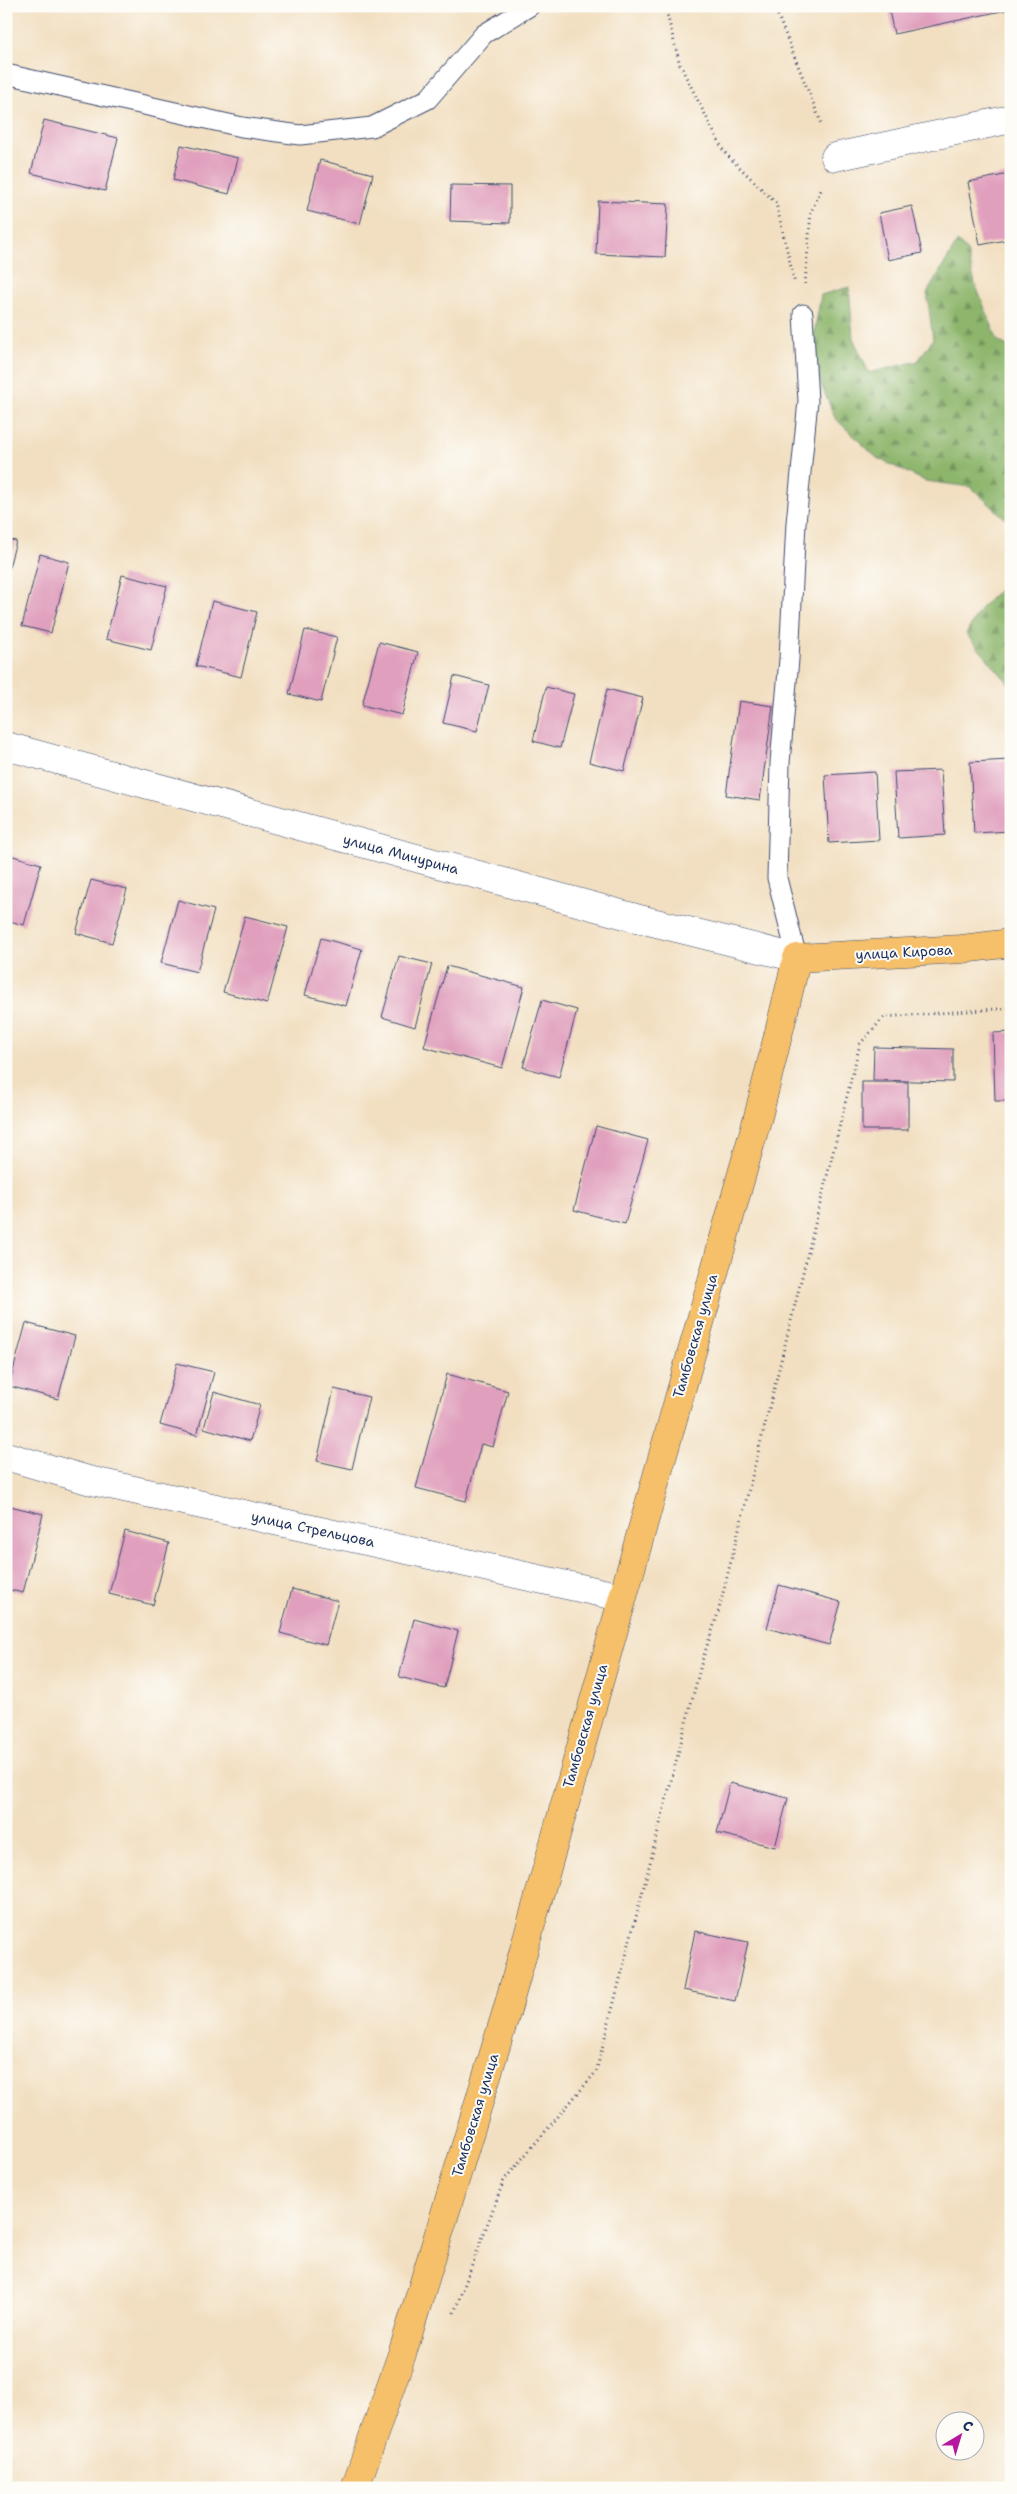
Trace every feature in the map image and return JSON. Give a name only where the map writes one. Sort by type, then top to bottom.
[{"type":"main road","name":"улица Кирова","points":[[797,958],[962,949],[1011,943]]},
{"type":"main road","name":"Тамбовская улица","points":[[355,2488],[403,2351],[507,2010],[621,1597],[759,1113],[797,958]]},
{"type":"street","points":[[836,157],[1011,119]]},
{"type":"street","name":"улица Мичурина","points":[[6,746],[636,918],[797,958]]},
{"type":"street","name":"улица Стрельцова","points":[[6,1456],[88,1480],[621,1597]]},
{"type":"lane","points":[[6,74],[242,127],[290,134],[300,135],[372,127],[428,99],[484,34],[530,6]]},
{"type":"lane","points":[[797,958],[777,878],[780,763],[790,659],[796,523],[808,401],[803,314]]},
{"type":"path","points":[[664,6],[680,65],[724,152],[776,203],[803,314]]},
{"type":"path","points":[[452,2317],[504,2180],[596,2072],[702,1661],[718,1613],[860,1044],[884,1017],[1011,1008]]},
{"type":"green space","points":[[958,241],[967,252],[975,284],[998,341],[1011,348],[1011,686],[966,634],[981,608],[1003,586],[1010,523],[971,487],[925,481],[877,458],[835,418],[810,357],[821,295],[849,287],[853,338],[869,373],[918,361],[933,339],[927,293]]},
{"type":"building","points":[[888,6],[1011,6],[1011,9],[894,34]]},
{"type":"building","points":[[44,120],[118,138],[105,191],[31,173]]},
{"type":"building","points":[[181,145],[238,158],[229,194],[173,180]]},
{"type":"building","points":[[320,160],[373,174],[360,224],[307,211]]},
{"type":"building","points":[[1009,174],[1011,239],[980,245],[968,182]]},
{"type":"building","points":[[451,185],[510,186],[510,223],[450,221]]},
{"type":"building","points":[[598,201],[668,204],[665,257],[596,254]]},
{"type":"building","points":[[912,206],[922,253],[888,260],[879,213]]},
{"type":"building","points":[[6,539],[16,541],[7,575],[6,575]]},
{"type":"building","points":[[40,554],[69,562],[51,633],[22,626]]},
{"type":"building","points":[[122,575],[167,586],[151,650],[106,639]]},
{"type":"building","points":[[212,601],[257,612],[241,677],[196,666]]},
{"type":"building","points":[[305,630],[337,637],[321,702],[289,694]]},
{"type":"building","points":[[379,642],[418,652],[402,715],[362,705]]},
{"type":"building","points":[[454,676],[489,685],[477,731],[443,723]]},
{"type":"building","points":[[546,687],[574,694],[560,748],[533,741]]},
{"type":"building","points":[[607,689],[643,698],[624,771],[589,762]]},
{"type":"building","points":[[739,701],[773,706],[760,800],[726,795]]},
{"type":"building","points":[[1011,760],[1011,831],[974,833],[970,762]]},
{"type":"building","points":[[941,770],[945,835],[898,838],[894,772]]},
{"type":"building","points":[[875,772],[879,840],[829,843],[825,775]]},
{"type":"building","points":[[6,854],[41,864],[24,925],[6,920]]},
{"type":"building","points":[[91,880],[127,889],[112,943],[76,933]]},
{"type":"building","points":[[178,900],[214,910],[197,972],[161,963]]},
{"type":"building","points":[[245,916],[288,927],[267,1004],[223,992]]},
{"type":"building","points":[[321,938],[362,949],[346,1006],[305,995]]},
{"type":"building","points":[[399,956],[432,964],[415,1027],[382,1017]]},
{"type":"building","points":[[447,966],[524,987],[502,1068],[424,1047]]},
{"type":"building","points":[[542,1000],[577,1010],[559,1077],[523,1067]]},
{"type":"building","points":[[1011,1032],[1011,1101],[995,1101],[993,1033]]},
{"type":"building","points":[[874,1047],[953,1049],[953,1082],[873,1080]]},
{"type":"building","points":[[862,1082],[908,1082],[908,1130],[862,1130]]},
{"type":"building","points":[[596,1126],[648,1140],[625,1224],[574,1210]]},
{"type":"building","points":[[26,1323],[75,1336],[58,1399],[9,1386]]},
{"type":"building","points":[[177,1363],[214,1372],[197,1435],[160,1425]]},
{"type":"building","points":[[447,1374],[508,1391],[493,1447],[481,1444],[466,1501],[416,1488]]},
{"type":"building","points":[[334,1389],[369,1397],[352,1469],[317,1461]]},
{"type":"building","points":[[214,1392],[260,1405],[250,1441],[204,1428]]},
{"type":"building","points":[[6,1505],[43,1514],[23,1593],[6,1589]]},
{"type":"building","points":[[125,1531],[169,1543],[153,1605],[109,1594]]},
{"type":"building","points":[[779,1585],[841,1602],[829,1645],[767,1628]]},
{"type":"building","points":[[292,1589],[338,1601],[326,1645],[280,1633]]},
{"type":"building","points":[[414,1619],[458,1631],[444,1688],[399,1677]]},
{"type":"building","points":[[730,1783],[788,1798],[775,1847],[717,1833]]},
{"type":"building","points":[[695,1931],[748,1942],[735,2001],[683,1990]]}]
